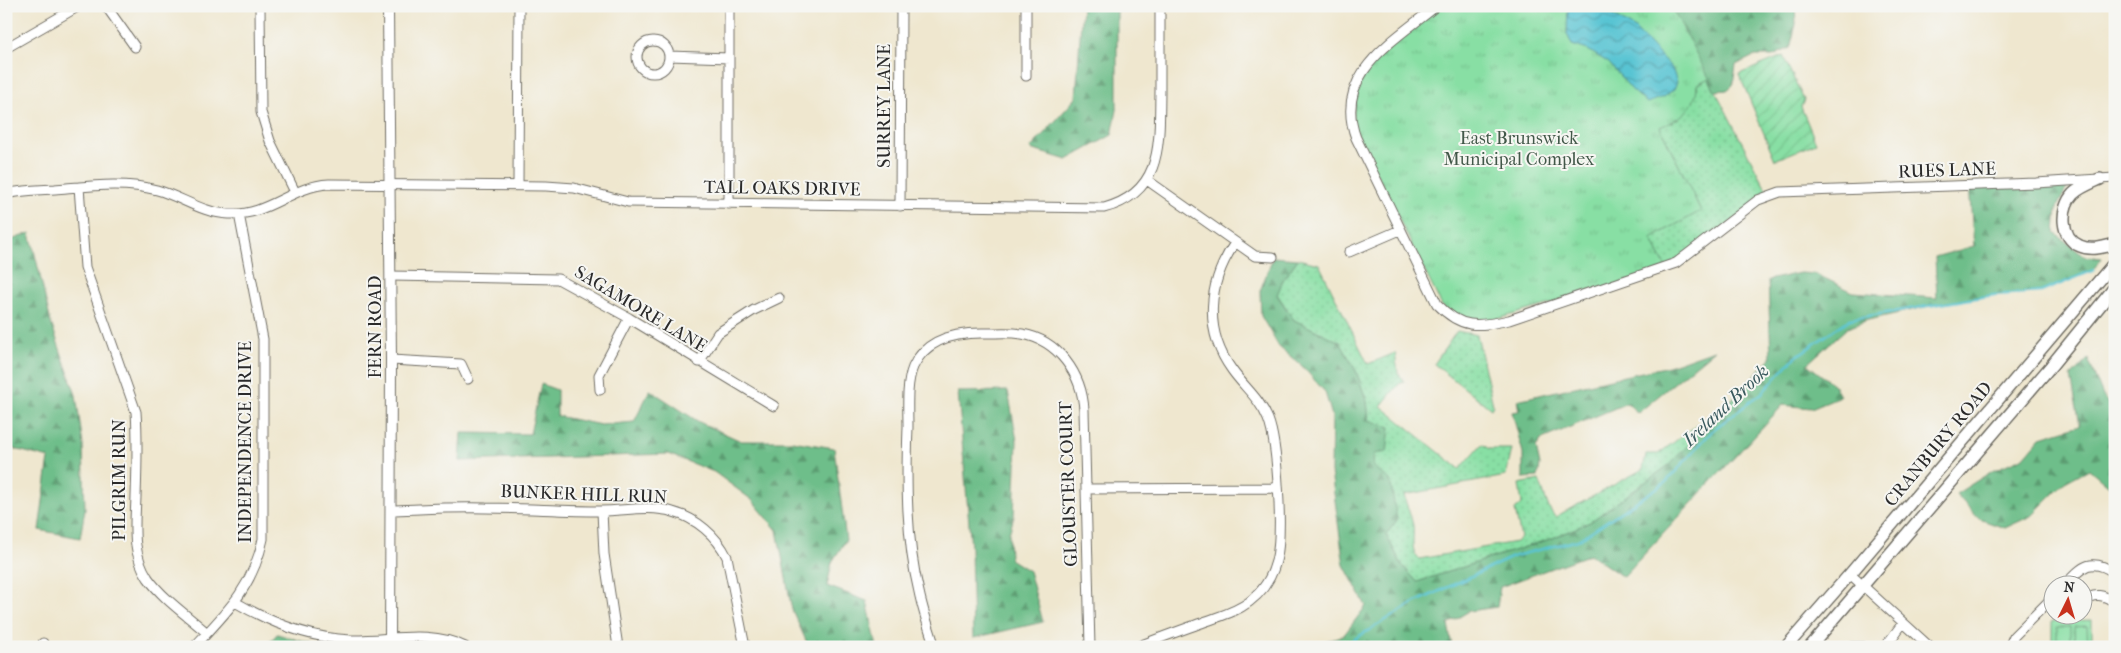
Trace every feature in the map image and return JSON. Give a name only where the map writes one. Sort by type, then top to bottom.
[{"type":"main road","points":[[2100,179],[2080,189],[2070,198],[2064,211],[2064,225],[2071,238],[2080,246],[2094,248],[2115,244]]},
{"type":"main road","name":"CRANBURY ROAD","points":[[1786,647],[2115,262]]},
{"type":"main road","name":"CRANBURY ROAD","points":[[1810,647],[2115,287]]},
{"type":"street","points":[[6,48],[79,6]]},
{"type":"street","points":[[106,6],[135,47]]},
{"type":"street","points":[[260,6],[261,112],[270,141],[295,192]]},
{"type":"street","name":"FERN ROAD","points":[[388,6],[391,360],[390,643]]},
{"type":"street","points":[[518,185],[519,6]]},
{"type":"street","points":[[729,6],[729,204]]},
{"type":"street","name":"SURREY LANE","points":[[900,206],[901,6]]},
{"type":"street","points":[[1026,6],[1026,76]]},
{"type":"street","name":"TALL OAKS DRIVE","points":[[239,214],[268,208],[295,192],[320,185],[390,184],[518,185],[574,188],[628,202],[1097,209],[1125,200],[1147,180],[1156,161],[1159,147],[1160,6]]},
{"type":"street","name":"RUES LANE","points":[[1436,6],[1368,64],[1359,76],[1352,96],[1350,117],[1353,131],[1437,304],[1445,312],[1466,324],[1489,324],[1618,285],[1676,263],[1758,200],[1780,192],[2036,183],[2115,178]]},
{"type":"street","points":[[669,56],[729,58]]},
{"type":"street","points":[[1147,180],[1255,256],[1273,257]]},
{"type":"street","points":[[6,194],[114,184],[145,187],[174,196],[208,211],[239,214]]},
{"type":"street","name":"PILGRIM RUN","points":[[78,187],[85,267],[136,412],[138,433],[134,530],[137,555],[144,571],[154,585],[207,633]]},
{"type":"street","name":"INDEPENDENCE DRIVE","points":[[194,647],[235,602],[256,565],[264,525],[262,339],[239,214]]},
{"type":"street","points":[[1349,252],[1400,230]]},
{"type":"street","points":[[1137,647],[1235,611],[1261,590],[1274,570],[1278,554],[1276,450],[1267,417],[1256,397],[1226,361],[1214,330],[1212,309],[1214,287],[1221,266],[1235,243]]},
{"type":"street","name":"SAGAMORE LANE","points":[[390,276],[550,277],[558,279],[629,318],[774,406]]},
{"type":"street","points":[[699,362],[718,333],[754,310],[780,298]]},
{"type":"street","points":[[600,390],[599,375],[629,318]]},
{"type":"street","name":"GLOUSTER COURT","points":[[934,647],[918,591],[908,496],[908,398],[913,368],[925,351],[948,337],[969,332],[1021,334],[1036,339],[1057,352],[1073,371],[1082,394],[1090,647]]},
{"type":"street","points":[[391,360],[461,364],[468,379]]},
{"type":"street","points":[[1086,489],[1277,488]]},
{"type":"street","name":"BUNKER HILL RUN","points":[[391,510],[486,508],[602,511],[659,509],[686,517],[712,535],[727,557],[746,647]]},
{"type":"street","points":[[602,511],[604,554],[618,647]]},
{"type":"street","points":[[2073,576],[2088,565],[2100,564],[2115,573]]},
{"type":"street","points":[[1850,574],[1930,647]]},
{"type":"street","points":[[2094,596],[2099,595],[2115,602]]},
{"type":"street","points":[[235,602],[256,614],[302,632],[350,640],[390,643],[432,638],[465,647]]},
{"type":"street","points":[[2009,647],[2014,636],[2044,612]]},
{"type":"street","points":[[1885,647],[1903,623]]},
{"type":"street","points":[[1850,647],[1864,647]]},
{"type":"green space","points":[[1082,6],[1117,6],[1117,110],[1112,135],[1067,160],[1030,149],[1076,98]]},
{"type":"green space","name":"East Brunswick Municipal Complex","points":[[1436,6],[1668,6],[1677,17],[1709,78],[1697,84],[1694,100],[1686,112],[1660,127],[1701,211],[1651,238],[1666,268],[1618,285],[1476,325],[1445,312],[1352,124],[1359,76]]},
{"type":"green space","points":[[1668,6],[1795,6],[1796,24],[1790,48],[1773,56],[1754,56],[1736,65],[1733,85],[1727,90],[1715,91],[1677,17]]},
{"type":"green space","points":[[1783,56],[1804,100],[1801,107],[1816,143],[1775,160],[1739,74]]},
{"type":"green space","points":[[1709,78],[1769,195],[1666,268],[1651,238],[1701,211],[1660,127],[1679,118],[1697,89],[1697,84]]},
{"type":"green space","points":[[2070,182],[2057,207],[2055,233],[2084,256],[2102,258],[2094,270],[2041,292],[1994,295],[1943,303],[1868,320],[1847,328],[1807,364],[1834,385],[1840,396],[1811,408],[1783,405],[1623,577],[1590,554],[1500,587],[1497,607],[1469,611],[1448,624],[1452,647],[1309,647],[1344,635],[1366,606],[1344,565],[1331,472],[1332,416],[1325,392],[1302,366],[1279,347],[1261,316],[1260,291],[1273,257],[1298,259],[1283,280],[1277,295],[1294,320],[1340,342],[1356,371],[1367,402],[1369,420],[1390,427],[1387,452],[1374,454],[1373,467],[1390,480],[1397,520],[1386,535],[1402,565],[1417,582],[1550,539],[1590,522],[1669,465],[1771,358],[1768,280],[1800,273],[1816,274],[1853,292],[1937,298],[1935,257],[1974,246],[1969,186]]},
{"type":"green space","points":[[30,233],[51,323],[76,395],[83,445],[85,509],[80,538],[39,530],[49,458],[7,447],[6,242]]},
{"type":"green space","points":[[1298,259],[1319,264],[1368,364],[1395,353],[1398,373],[1404,382],[1399,384],[1381,406],[1460,469],[1482,444],[1489,449],[1512,449],[1506,476],[1404,495],[1413,525],[1414,551],[1419,559],[1516,542],[1521,538],[1515,510],[1522,504],[1519,484],[1539,480],[1549,508],[1555,517],[1643,469],[1646,454],[1658,454],[1740,393],[1669,465],[1590,522],[1550,539],[1417,582],[1402,565],[1386,535],[1373,467],[1367,402],[1356,371],[1340,342],[1294,320],[1277,294],[1283,280]]},
{"type":"green space","points":[[1457,331],[1477,335],[1493,405],[1491,409],[1434,364]]},
{"type":"green space","points":[[1714,350],[1638,413],[1627,403],[1542,439],[1536,447],[1540,465],[1538,477],[1523,478],[1523,453],[1512,412],[1519,411],[1517,400],[1669,366]]},
{"type":"green space","points":[[2088,359],[2103,396],[2115,414],[2115,491],[2089,469],[2065,482],[2031,516],[2005,528],[1979,519],[1956,494],[1994,470],[2024,457],[2041,437],[2080,425],[2071,377]]},
{"type":"green space","points":[[541,384],[557,390],[557,416],[601,425],[634,422],[650,390],[699,422],[741,441],[792,441],[834,448],[846,540],[832,562],[827,586],[867,601],[877,647],[809,647],[792,610],[777,530],[752,500],[714,472],[668,454],[460,461],[462,433],[530,434]]},
{"type":"green space","points":[[1008,391],[1017,441],[1014,516],[1009,534],[1010,559],[1029,571],[1043,622],[973,638],[971,548],[958,392]]},
{"type":"green space","points":[[2052,626],[2092,626],[2092,647],[2052,647]]},
{"type":"green space","points":[[2087,626],[2088,647],[2075,647],[2074,627]]},
{"type":"green space","points":[[2057,627],[2070,627],[2070,647],[2057,647]]},
{"type":"green space","points":[[277,634],[322,647],[265,647]]},
{"type":"water","points":[[1568,6],[1597,6],[1634,28],[1672,68],[1677,82],[1675,88],[1664,97],[1647,103],[1632,90],[1609,63],[1588,50],[1572,45],[1567,34]]},
{"type":"waterway","name":"Ireland Brook","points":[[1341,647],[1414,603],[1515,556],[1578,540],[1666,482],[1714,429],[1762,393],[1794,358],[1850,319],[1994,295],[2041,292],[2094,270]]}]
